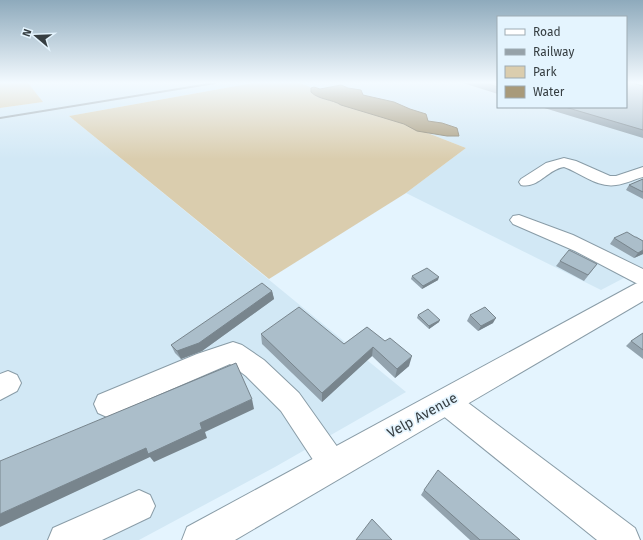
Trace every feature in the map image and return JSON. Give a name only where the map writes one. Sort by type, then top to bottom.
[{"type":"main road","name":"Velp Avenue","points":[[200,540],[643,290]]},
{"type":"lane","points":[[527,182],[560,162],[568,162],[597,177],[610,181],[618,181],[643,172]]},
{"type":"lane","points":[[519,220],[567,239],[604,256],[643,278]]},
{"type":"lane","points":[[107,404],[233,352],[255,368],[290,402],[333,465]]},
{"type":"lane","points":[[446,402],[623,540]]},
{"type":"lane","points":[[65,540],[139,506]]},
{"type":"shaded area","points":[[0,108],[112,108],[69,116],[406,392],[275,467],[139,540],[0,540]]},
{"type":"shaded area","points":[[364,108],[643,108],[643,268],[601,290],[406,193],[466,148]]},
{"type":"green space","points":[[112,108],[364,108],[466,148],[406,193],[269,279],[69,116]]},
{"type":"water","points":[[352,108],[408,108],[426,114],[428,121],[442,123],[457,128],[459,136],[447,136],[417,131],[404,124]]},
{"type":"building","points":[[569,108],[643,108],[643,130]]},
{"type":"building","points":[[643,179],[643,192],[629,185]]},
{"type":"building","points":[[627,232],[643,241],[643,250],[638,253],[614,238]]},
{"type":"building","points":[[569,250],[597,264],[588,275],[560,261]]},
{"type":"building","points":[[427,268],[439,277],[423,286],[412,276]]},
{"type":"building","points":[[262,283],[272,291],[199,343],[177,351],[171,345]]},
{"type":"building","points":[[299,307],[344,344],[367,327],[385,341],[390,338],[412,356],[397,369],[373,347],[322,393],[261,334]]},
{"type":"building","points":[[485,307],[496,318],[481,326],[470,315]]},
{"type":"building","points":[[428,309],[440,320],[429,326],[418,315]]},
{"type":"building","points":[[643,333],[643,350],[631,341]]},
{"type":"building","points":[[236,363],[252,399],[200,423],[202,429],[148,454],[146,448],[0,514],[0,461]]},
{"type":"building","points":[[438,470],[520,540],[480,540],[424,490]]},
{"type":"building","points":[[372,519],[392,540],[356,540]]},
{"type":"railway","points":[[0,118],[60,108]]}]
